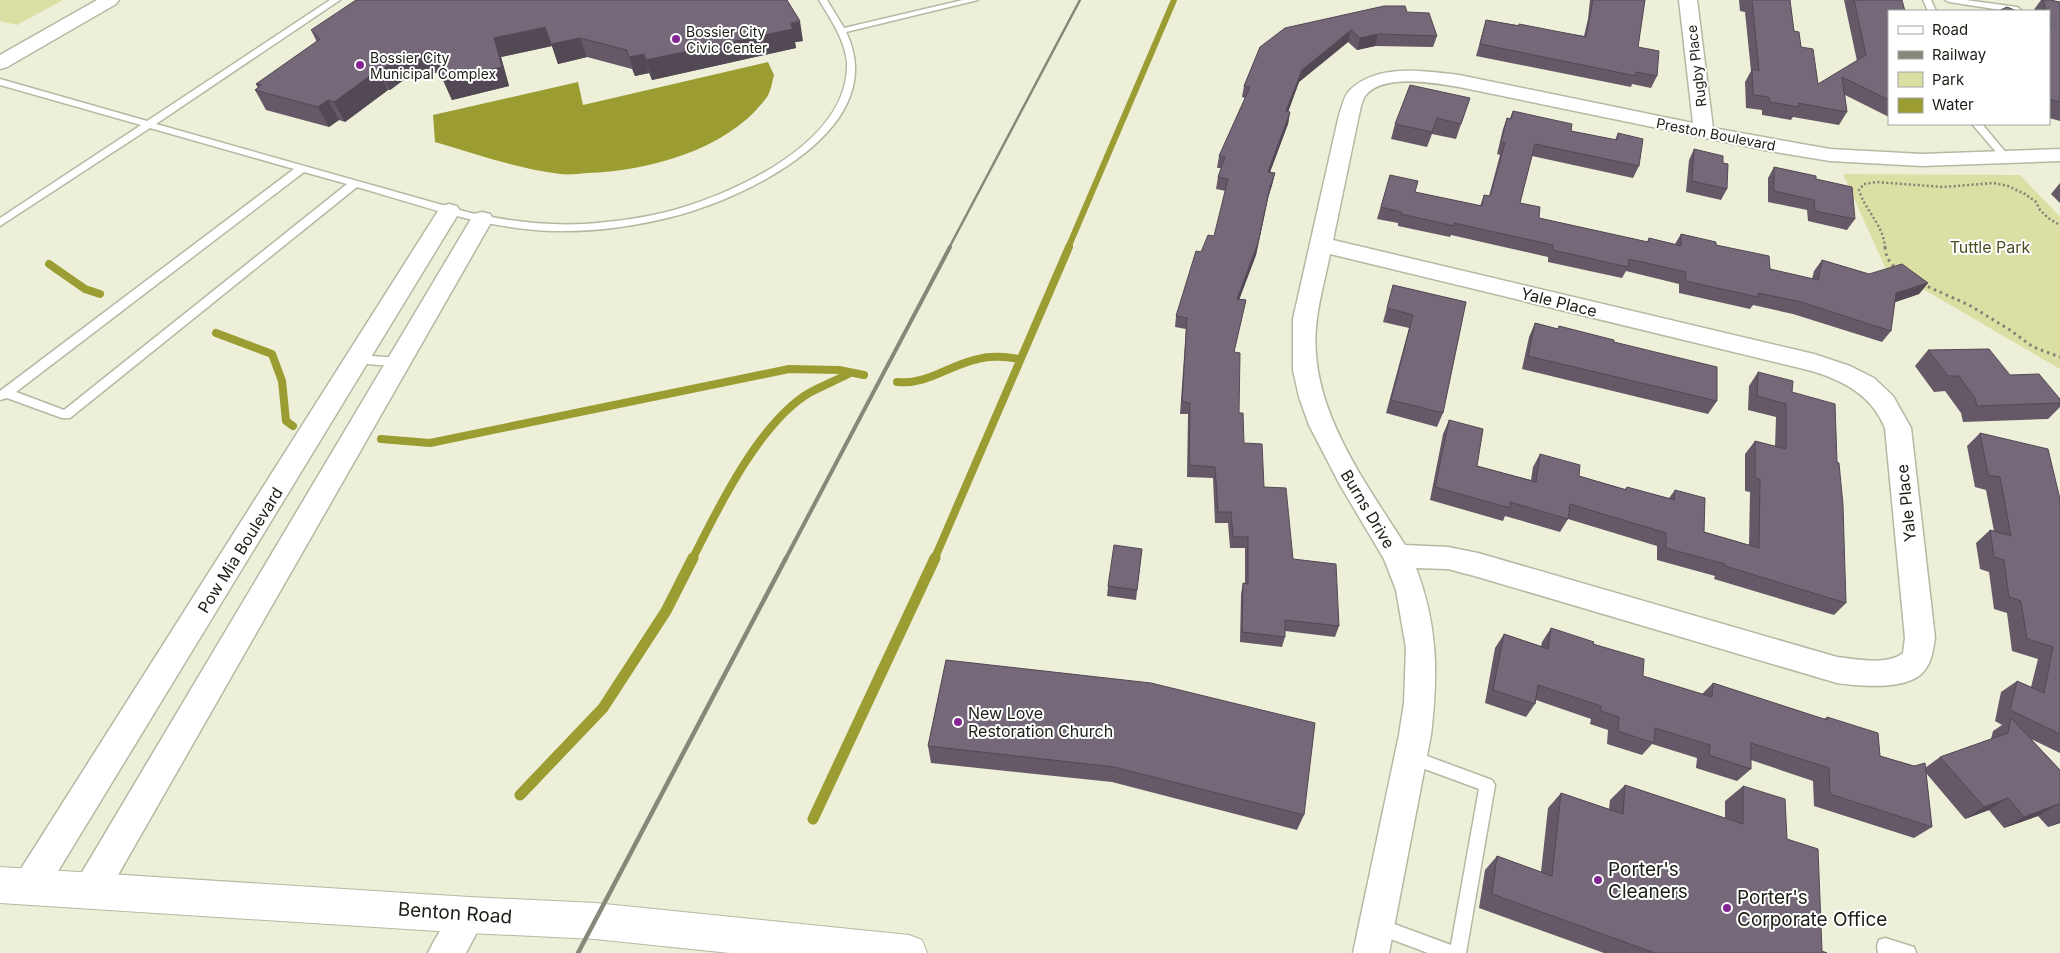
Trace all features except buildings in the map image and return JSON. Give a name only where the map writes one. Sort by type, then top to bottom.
[{"type":"main road","name":"Benton Road","points":[[15,886],[644,925],[909,953]]},
{"type":"street","points":[[0,63],[110,0]]},
{"type":"street","name":"Rugby Place","points":[[1688,0],[1704,132]]},
{"type":"street","name":"Preston Boulevard","points":[[1376,80],[1422,76],[1460,81],[1704,132],[1830,155],[1922,160],[2060,155]]},
{"type":"street","name":"Burns Drive","points":[[1371,953],[1419,703],[1421,648],[1410,590],[1397,556],[1332,448],[1311,397],[1305,370],[1304,328],[1320,244],[1352,103],[1356,94],[1376,80]]},
{"type":"street","name":"Pow Mia Boulevard","points":[[15,886],[359,359],[449,211]]},
{"type":"street","points":[[90,891],[482,219]]},
{"type":"street","name":"Yale Place","points":[[1320,244],[1814,363],[1845,373],[1872,389],[1893,412],[1898,428],[1920,638],[1918,652],[1913,664],[1902,669],[1863,673],[1836,670],[1478,565],[1448,558],[1397,556]]},
{"type":"street","points":[[446,953],[469,915]]},
{"type":"lane","points":[[0,223],[336,0]]},
{"type":"lane","points":[[0,82],[482,219],[518,225],[558,227],[600,226],[686,209],[726,195],[762,177],[795,156],[812,142],[833,119],[841,106],[849,84],[851,63],[841,31],[823,0]]},
{"type":"lane","points":[[841,31],[974,0]]},
{"type":"lane","points":[[1949,0],[2017,10]]},
{"type":"lane","points":[[1979,125],[2005,157]]},
{"type":"lane","points":[[3,395],[301,169]]},
{"type":"lane","points":[[3,395],[66,414],[354,184]]},
{"type":"lane","points":[[359,359],[398,362]]},
{"type":"lane","points":[[1410,757],[1487,785],[1458,953]]},
{"type":"lane","points":[[1377,926],[1450,953]]},
{"type":"lane","points":[[1886,953],[1885,946],[1908,953]]},
{"type":"path","points":[[1896,269],[1887,259],[1882,230],[1860,197],[1859,190],[1864,184],[1876,182],[1943,186],[1994,183],[2008,186],[2036,202],[2040,210],[2048,218],[2060,225]]},
{"type":"path","points":[[1920,282],[1969,305],[2010,330],[2033,347],[2060,357]]},
{"type":"green space","points":[[0,0],[63,0],[17,25],[0,21]]},
{"type":"green space","name":"Tuttle Park","points":[[1843,174],[2020,175],[2060,217],[2060,369],[1885,267]]},
{"type":"water","points":[[768,62],[774,75],[770,89],[767,97],[751,115],[731,131],[709,144],[661,162],[611,171],[560,174],[513,165],[435,142],[433,115],[578,82],[583,105]]},
{"type":"waterway","points":[[1068,248],[1174,0]]},
{"type":"waterway","points":[[934,560],[1069,247]]},
{"type":"waterway","points":[[49,264],[85,289],[100,294]]},
{"type":"waterway","points":[[216,333],[272,354],[282,381],[286,421],[293,426]]},
{"type":"waterway","points":[[897,382],[919,381],[967,362],[988,357],[1020,359]]},
{"type":"waterway","points":[[381,439],[430,443],[789,369],[839,370],[864,375]]},
{"type":"waterway","points":[[693,558],[741,468],[773,424],[809,393],[850,373]]},
{"type":"waterway","points":[[520,795],[603,708],[666,611],[693,558]]},
{"type":"waterway","points":[[813,819],[935,558]]},
{"type":"railway","points":[[949,248],[1080,0]]},
{"type":"railway","points":[[785,560],[950,247]]},
{"type":"railway","points":[[578,953],[786,558]]},
{"type":"place","name":"Bossier City Civic Center","points":[[676,39]]},
{"type":"place","name":"Bossier City Municipal Complex","points":[[360,65]]},
{"type":"place","name":"New Love Restoration Church","points":[[958,722]]},
{"type":"place","name":"Porter's Cleaners","points":[[1598,880]]},
{"type":"place","name":"Porter's Corporate Office","points":[[1727,908]]}]
